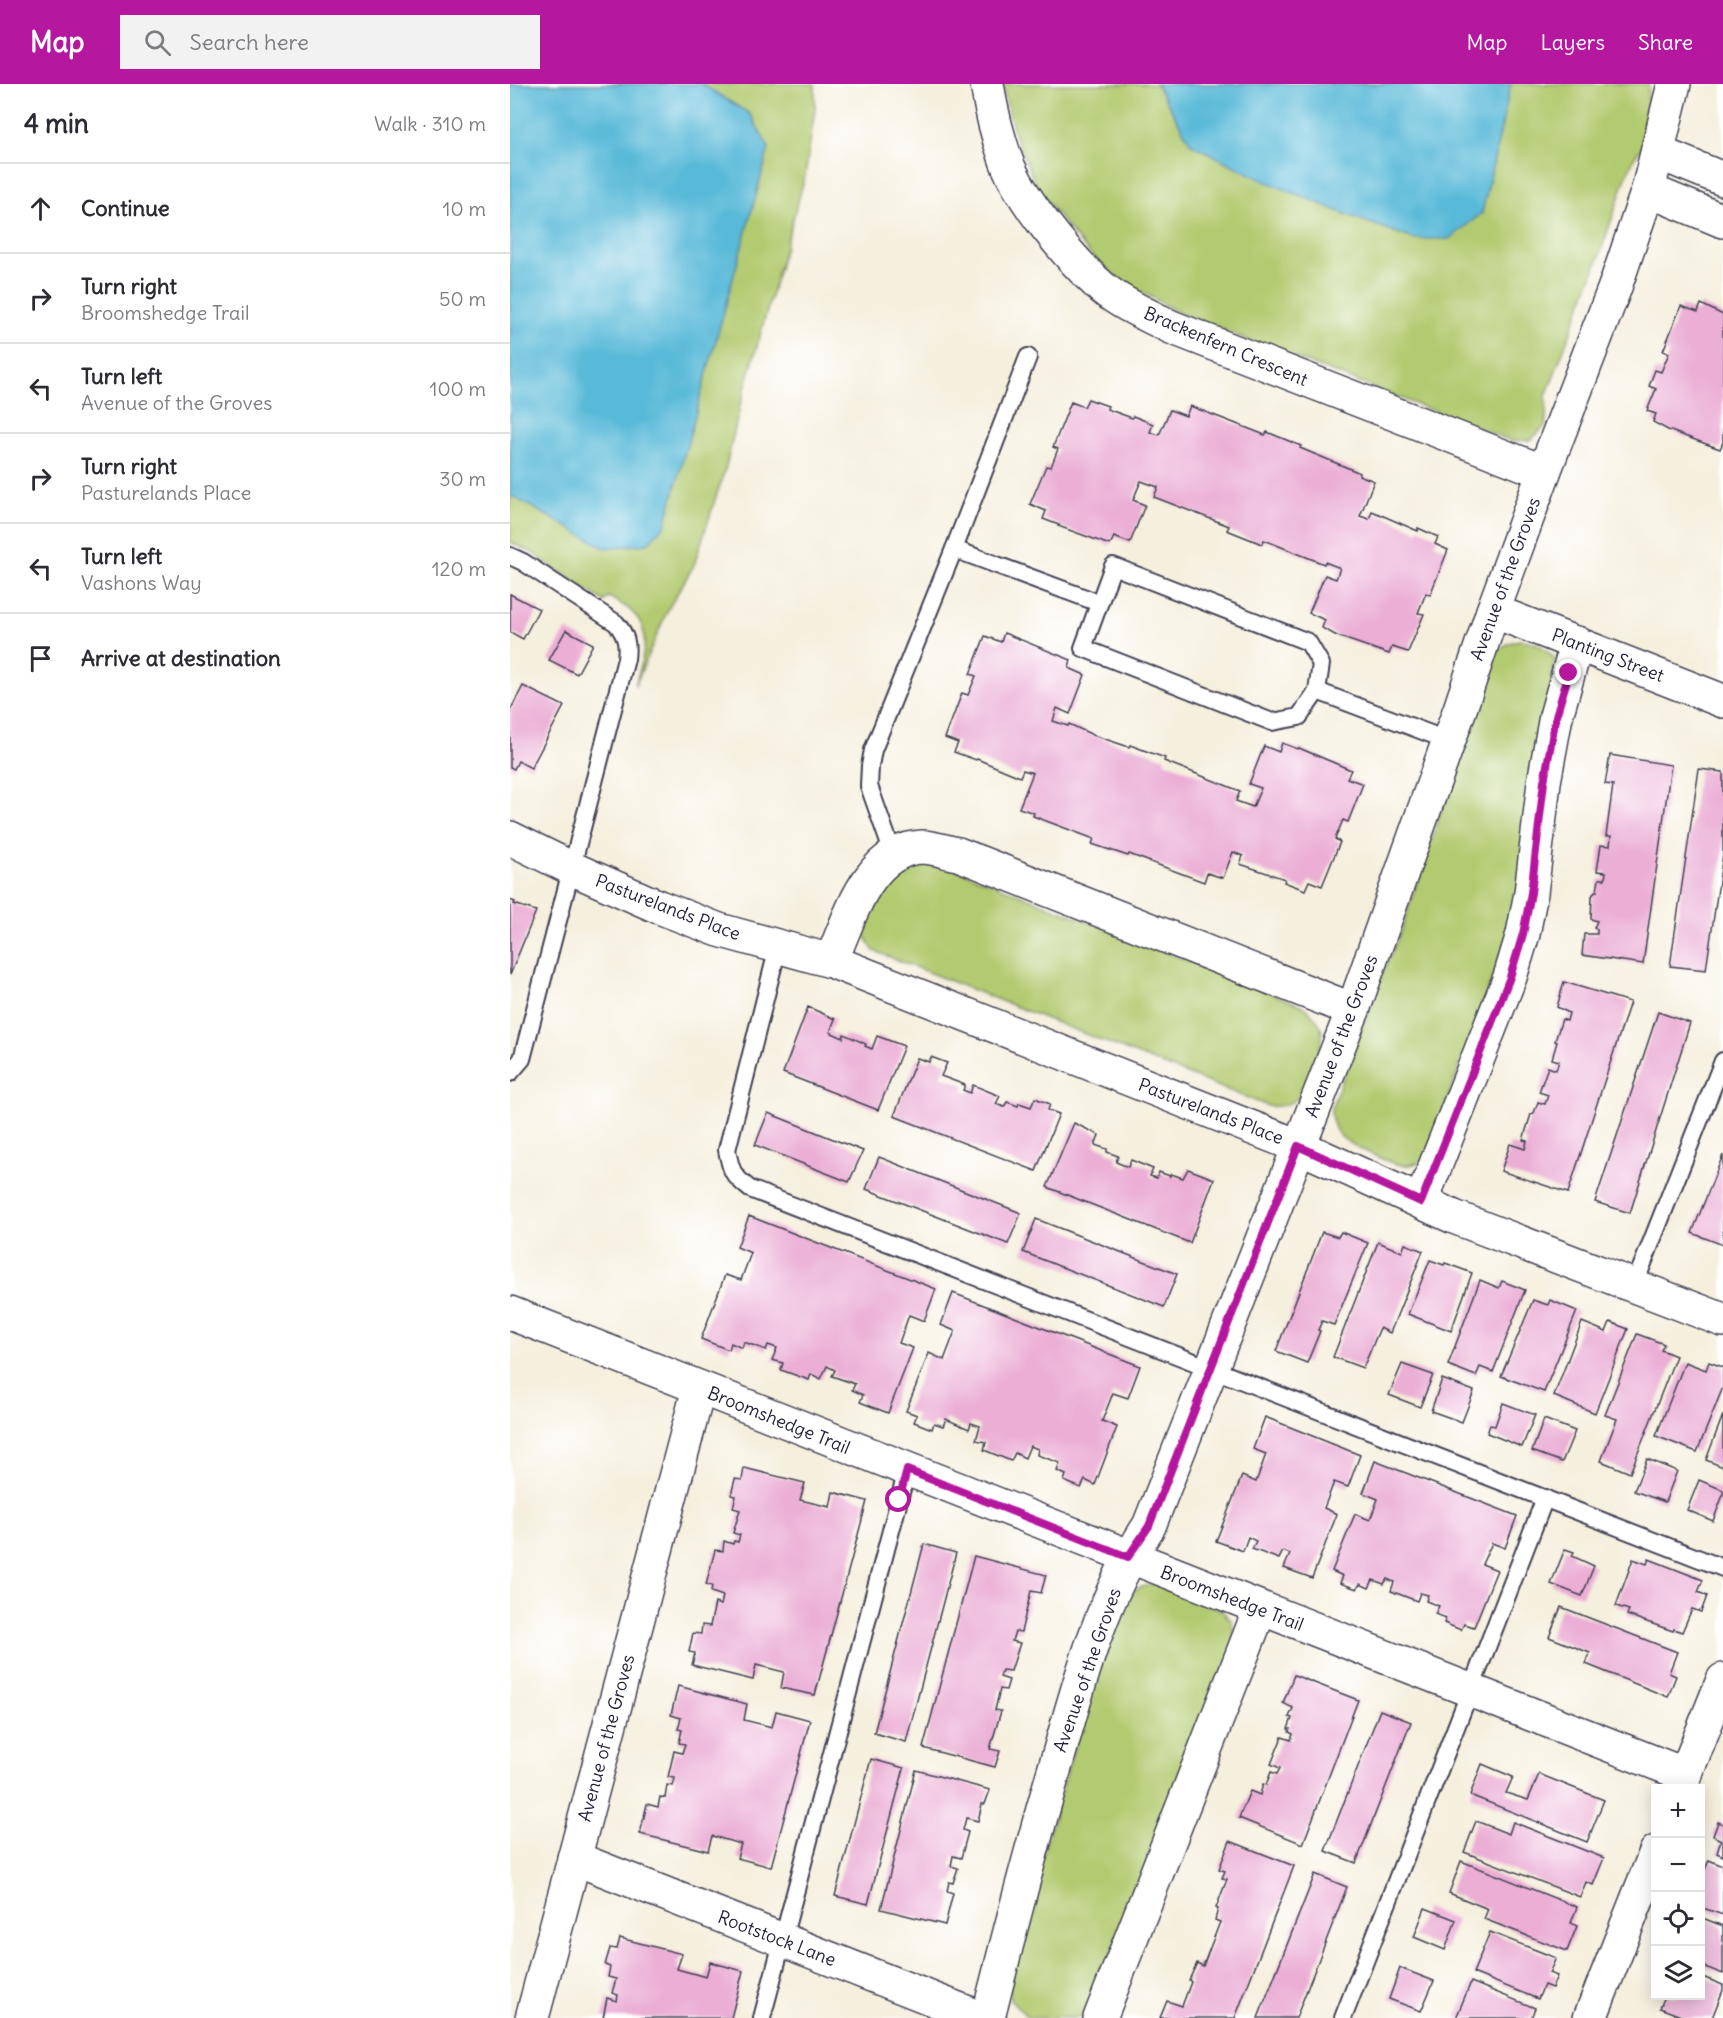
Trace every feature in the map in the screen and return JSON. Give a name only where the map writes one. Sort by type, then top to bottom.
[{"type":"street","name":"Brackenfern Crescent","points":[[987,84],[991,113],[1006,162],[1032,208],[1096,284],[1125,303],[1171,327],[1544,472]]},
{"type":"street","name":"Avenue of the Groves","points":[[988,2018],[1025,1870],[1067,1725],[1105,1606],[1128,1557],[1149,1526],[1353,1010],[1493,611],[1615,287],[1659,153],[1674,84]]},
{"type":"street","points":[[1659,153],[1723,178]]},
{"type":"street","points":[[1648,190],[1723,220]]},
{"type":"street","name":"Planting Street","points":[[1493,611],[1723,701]]},
{"type":"street","points":[[1421,1202],[1510,977],[1523,934],[1531,893],[1544,782],[1556,716],[1577,643]]},
{"type":"street","name":"Pasturelands Place","points":[[510,838],[571,868],[699,922],[831,962],[1298,1146],[1454,1217],[1723,1320]]},
{"type":"street","points":[[831,962],[859,896],[874,871],[893,854],[922,847],[958,854],[1353,1010]]},
{"type":"street","name":"Broomshedge Trail","points":[[510,1313],[1471,1691],[1683,1782]]},
{"type":"street","name":"Avenue of the Groves","points":[[532,2018],[699,1388]]},
{"type":"street","points":[[1100,2018],[1260,1609]]},
{"type":"street","points":[[1683,1782],[1723,1680]]},
{"type":"street","name":"Rootstock Lane","points":[[574,1858],[981,2018]]},
{"type":"street","points":[[1590,2018],[1651,1865]]},
{"type":"lane","points":[[893,854],[869,786],[873,750],[1028,357]]},
{"type":"lane","points":[[954,549],[1099,603]]},
{"type":"lane","points":[[510,556],[523,562],[616,623],[625,633],[628,644],[522,1059],[510,1073]]},
{"type":"lane","points":[[1113,566],[1308,642],[1321,664],[1317,691],[1299,717],[1272,723],[1083,648],[1113,566]]},
{"type":"lane","points":[[1317,691],[1449,741]]},
{"type":"lane","points":[[778,947],[727,1150],[730,1170],[750,1189],[1723,1568]]},
{"type":"lane","points":[[1634,1286],[1723,1061]]},
{"type":"lane","points":[[762,2018],[907,1470]]},
{"type":"lane","points":[[1343,2018],[1545,1498]]},
{"type":"green space","points":[[510,84],[815,84],[815,109],[805,176],[741,403],[726,466],[694,565],[668,609],[635,686],[643,658],[644,638],[643,629],[633,613],[609,597],[604,601],[529,551],[510,542]]},
{"type":"green space","points":[[1002,84],[1649,84],[1646,110],[1651,122],[1646,140],[1633,160],[1625,180],[1598,260],[1546,396],[1546,425],[1531,440],[1512,441],[1181,314],[1122,281],[1093,257],[1038,189],[1015,137]]},
{"type":"green space","points":[[1520,640],[1540,645],[1555,659],[1521,900],[1425,1160],[1409,1165],[1397,1164],[1367,1152],[1341,1137],[1333,1124],[1331,1109],[1401,931],[1494,653],[1509,643]]},
{"type":"green space","points":[[932,860],[1303,1006],[1319,1023],[1322,1036],[1316,1060],[1299,1096],[1285,1105],[1268,1106],[874,951],[867,940],[864,920],[871,900],[889,870]]},
{"type":"green space","points":[[1158,1584],[1220,1609],[1232,1621],[1235,1642],[1086,2018],[1028,2018],[1010,1999],[1007,1975],[1112,1619],[1126,1598],[1135,1590]]},
{"type":"water","points":[[510,84],[702,84],[750,114],[769,148],[665,525],[647,544],[605,548],[510,495]]},
{"type":"water","points":[[1156,84],[1511,84],[1482,213],[1449,239],[1414,239],[1262,180],[1191,144]]},
{"type":"building","points":[[1701,304],[1723,315],[1723,442],[1720,449],[1668,430],[1653,422],[1656,414],[1647,411],[1656,389],[1649,386],[1655,370],[1661,372],[1669,353],[1663,351],[1681,306],[1698,312]]},
{"type":"building","points":[[1088,399],[1108,406],[1107,409],[1153,424],[1150,432],[1159,435],[1170,410],[1186,416],[1190,406],[1265,435],[1267,432],[1374,481],[1360,516],[1369,519],[1372,511],[1418,531],[1418,528],[1438,537],[1435,544],[1448,550],[1430,595],[1426,593],[1418,613],[1424,614],[1408,652],[1392,647],[1389,654],[1337,636],[1322,628],[1325,620],[1309,613],[1325,575],[1336,579],[1340,568],[1264,540],[1262,544],[1227,530],[1229,526],[1154,497],[1158,487],[1141,481],[1133,500],[1145,505],[1130,543],[1114,537],[1110,545],[1043,519],[1046,511],[1030,504],[1046,466],[1051,467],[1058,449],[1053,447],[1071,402],[1084,407]]},
{"type":"building","points":[[510,594],[539,609],[523,639],[510,632]]},
{"type":"building","points":[[566,630],[593,644],[577,674],[549,660]]},
{"type":"building","points":[[1004,633],[1071,660],[1069,668],[1085,675],[1070,714],[1057,708],[1053,721],[1068,726],[1069,724],[1093,735],[1165,758],[1164,761],[1240,791],[1236,801],[1253,807],[1261,788],[1249,784],[1264,746],[1279,752],[1282,743],[1351,770],[1347,778],[1363,784],[1348,822],[1343,820],[1335,839],[1340,842],[1322,886],[1309,881],[1305,890],[1284,882],[1285,879],[1240,864],[1243,856],[1233,852],[1223,878],[1207,873],[1204,882],[1129,854],[1128,856],[1092,844],[1094,839],[1033,816],[1034,813],[1019,808],[1033,773],[1023,770],[1020,777],[954,752],[958,743],[945,738],[962,693],[968,695],[976,676],[970,674],[985,636],[1001,642]]},
{"type":"building","points":[[523,686],[564,706],[531,768],[518,761],[514,769],[510,767],[510,711]]},
{"type":"building","points":[[1610,755],[1671,765],[1643,964],[1582,955],[1584,934],[1597,934],[1597,929],[1594,928],[1597,921],[1591,919],[1592,896],[1597,891],[1599,879],[1605,879],[1606,872],[1597,871],[1601,845],[1610,846],[1611,836],[1606,836],[1613,785],[1605,784]]},
{"type":"building","points":[[1699,769],[1723,772],[1723,854],[1706,970],[1670,966]]},
{"type":"building","points":[[510,900],[515,902],[514,904],[536,911],[510,975]]},
{"type":"building","points":[[1564,982],[1630,1002],[1568,1193],[1501,1171],[1510,1144],[1525,1149],[1527,1141],[1523,1140],[1531,1114],[1534,1113],[1538,1102],[1545,1104],[1548,1095],[1539,1092],[1548,1067],[1556,1070],[1559,1061],[1552,1059],[1562,1019],[1567,1021],[1569,1013],[1557,1007]]},
{"type":"building","points":[[808,1007],[835,1019],[830,1032],[843,1038],[844,1034],[872,1049],[877,1036],[904,1046],[878,1110],[783,1073]]},
{"type":"building","points":[[1658,1012],[1690,1023],[1630,1213],[1595,1202]]},
{"type":"building","points":[[931,1057],[947,1063],[941,1076],[965,1085],[963,1090],[970,1093],[973,1085],[1000,1096],[996,1104],[1004,1107],[1007,1102],[1018,1106],[1019,1103],[1031,1107],[1035,1098],[1050,1104],[1048,1110],[1059,1114],[1036,1171],[894,1116],[917,1058],[929,1062]]},
{"type":"building","points":[[768,1113],[863,1151],[849,1182],[755,1145]]},
{"type":"building","points":[[1074,1123],[1099,1135],[1095,1145],[1118,1156],[1116,1162],[1128,1167],[1131,1160],[1153,1169],[1150,1176],[1157,1178],[1159,1172],[1183,1178],[1188,1169],[1214,1179],[1190,1243],[1047,1187]]},
{"type":"building","points":[[1723,1155],[1723,1245],[1692,1233]]},
{"type":"building","points":[[879,1157],[1021,1213],[1008,1244],[866,1189]]},
{"type":"building","points":[[749,1216],[936,1289],[924,1321],[909,1315],[899,1343],[913,1348],[888,1413],[860,1402],[863,1395],[852,1390],[855,1384],[832,1376],[835,1370],[827,1366],[821,1379],[811,1374],[809,1380],[781,1370],[783,1363],[772,1360],[777,1348],[768,1345],[766,1350],[744,1342],[742,1348],[731,1343],[729,1350],[701,1339],[725,1275],[741,1280],[751,1253],[737,1247]]},
{"type":"building","points":[[1036,1219],[1177,1274],[1164,1307],[1023,1252]]},
{"type":"building","points":[[1322,1232],[1338,1237],[1341,1232],[1368,1243],[1334,1325],[1322,1321],[1307,1363],[1276,1351]]},
{"type":"building","points":[[1378,1242],[1402,1252],[1405,1244],[1423,1251],[1390,1333],[1380,1328],[1363,1368],[1333,1357]]},
{"type":"building","points":[[1430,1260],[1472,1273],[1451,1331],[1408,1314]]},
{"type":"building","points":[[1480,1280],[1499,1288],[1502,1281],[1525,1290],[1493,1372],[1480,1367],[1476,1376],[1448,1365]]},
{"type":"building","points":[[953,1293],[1140,1366],[1128,1398],[1113,1393],[1102,1421],[1117,1427],[1095,1485],[1085,1480],[1081,1488],[1064,1481],[1066,1475],[1057,1471],[1060,1463],[1037,1455],[1038,1449],[1030,1446],[1025,1458],[1015,1453],[1011,1461],[984,1450],[986,1442],[976,1440],[980,1426],[971,1423],[969,1429],[946,1419],[943,1426],[934,1423],[932,1429],[914,1422],[917,1415],[906,1411],[929,1353],[944,1360],[955,1331],[941,1325]]},
{"type":"building","points":[[1533,1300],[1548,1305],[1550,1300],[1577,1311],[1544,1392],[1501,1376]]},
{"type":"building","points":[[1582,1322],[1606,1332],[1610,1322],[1628,1329],[1595,1413],[1554,1396]]},
{"type":"building","points":[[1637,1334],[1664,1344],[1661,1350],[1676,1356],[1630,1473],[1601,1461],[1617,1419],[1605,1415]]},
{"type":"building","points":[[1685,1362],[1706,1370],[1709,1362],[1723,1367],[1723,1387],[1697,1452],[1656,1436]]},
{"type":"building","points":[[1402,1364],[1433,1375],[1420,1407],[1389,1395]]},
{"type":"building","points":[[1442,1379],[1474,1391],[1462,1422],[1431,1411]]},
{"type":"building","points":[[1503,1403],[1535,1415],[1522,1447],[1487,1433],[1490,1425],[1495,1426]]},
{"type":"building","points":[[1723,1415],[1723,1467],[1706,1460]]},
{"type":"building","points":[[1265,1417],[1360,1455],[1348,1487],[1334,1482],[1324,1508],[1337,1514],[1312,1578],[1284,1568],[1290,1554],[1283,1551],[1279,1559],[1252,1549],[1256,1541],[1248,1537],[1243,1551],[1216,1541],[1242,1476],[1256,1482],[1266,1454],[1253,1449]]},
{"type":"building","points":[[1544,1419],[1575,1431],[1562,1462],[1532,1451]]},
{"type":"building","points":[[1647,1459],[1677,1471],[1665,1502],[1634,1491]]},
{"type":"building","points":[[1375,1461],[1517,1516],[1505,1548],[1492,1543],[1482,1564],[1497,1570],[1474,1627],[1464,1624],[1461,1630],[1444,1623],[1446,1618],[1435,1614],[1439,1606],[1426,1601],[1428,1595],[1420,1593],[1417,1601],[1391,1591],[1394,1582],[1387,1579],[1384,1584],[1373,1580],[1369,1588],[1360,1584],[1357,1589],[1340,1583],[1343,1576],[1332,1571],[1355,1514],[1370,1520],[1378,1499],[1363,1493]]},
{"type":"building","points":[[744,1468],[805,1483],[800,1500],[830,1507],[833,1492],[867,1501],[815,1695],[781,1688],[784,1672],[756,1665],[753,1680],[692,1665],[695,1653],[689,1652],[693,1633],[701,1634],[702,1625],[710,1626],[715,1603],[721,1605],[723,1596],[711,1592],[712,1586],[706,1585],[715,1550],[723,1551],[724,1541],[733,1544],[734,1541],[738,1542],[740,1535],[733,1533],[740,1510],[733,1508],[736,1496],[731,1495],[735,1479],[742,1480]]},
{"type":"building","points":[[1699,1480],[1723,1490],[1713,1521],[1687,1510]]},
{"type":"building","points":[[924,1544],[956,1553],[906,1742],[874,1733]]},
{"type":"building","points":[[1565,1549],[1574,1552],[1572,1556],[1594,1566],[1582,1596],[1551,1584]]},
{"type":"building","points":[[974,1556],[1046,1575],[1041,1593],[1031,1591],[1021,1632],[1015,1631],[1012,1641],[1020,1643],[1011,1671],[1002,1670],[1000,1677],[1009,1680],[1006,1690],[1000,1689],[995,1710],[1001,1711],[990,1749],[1000,1751],[995,1767],[923,1748]]},
{"type":"building","points":[[1633,1559],[1647,1564],[1649,1559],[1703,1580],[1698,1592],[1707,1596],[1701,1612],[1692,1609],[1682,1632],[1627,1615],[1629,1610],[1616,1606]]},
{"type":"building","points":[[1561,1607],[1677,1652],[1669,1673],[1676,1676],[1668,1697],[1586,1664],[1590,1653],[1549,1637]]},
{"type":"building","points":[[1294,1675],[1358,1700],[1303,1844],[1239,1818],[1250,1791],[1260,1795],[1263,1784],[1266,1785],[1271,1772],[1277,1774],[1280,1768],[1271,1764],[1282,1737],[1291,1740],[1293,1734],[1288,1729],[1292,1718],[1289,1717],[1293,1708],[1283,1703]]},
{"type":"building","points":[[678,1686],[747,1704],[744,1720],[772,1727],[776,1711],[810,1720],[771,1867],[737,1858],[741,1844],[712,1836],[708,1851],[640,1834],[647,1804],[658,1807],[660,1797],[665,1798],[667,1785],[673,1786],[675,1778],[668,1777],[674,1751],[682,1753],[685,1744],[679,1743],[682,1730],[678,1729],[681,1718],[671,1715]]},
{"type":"building","points":[[1380,1710],[1411,1722],[1356,1863],[1325,1851]]},
{"type":"building","points":[[871,1759],[904,1768],[868,1904],[835,1896]]},
{"type":"building","points":[[1482,1764],[1513,1777],[1506,1793],[1528,1800],[1539,1774],[1604,1800],[1587,1842],[1470,1795]]},
{"type":"building","points":[[916,1770],[990,1790],[985,1804],[982,1804],[978,1821],[966,1818],[963,1830],[968,1832],[961,1858],[953,1856],[951,1866],[958,1868],[953,1883],[949,1882],[947,1891],[953,1893],[945,1925],[881,1909]]},
{"type":"building","points":[[1476,1821],[1509,1834],[1513,1822],[1604,1858],[1593,1885],[1586,1882],[1580,1897],[1464,1852]]},
{"type":"building","points":[[1718,1822],[1723,1824],[1723,1856],[1717,1853],[1721,1840],[1713,1836]]},
{"type":"building","points":[[1230,1841],[1294,1866],[1235,2018],[1160,2018],[1167,2001],[1182,2006],[1191,1982],[1189,1980],[1197,1963],[1203,1966],[1220,1922],[1215,1920],[1218,1909],[1216,1908],[1227,1879],[1222,1878],[1225,1871],[1219,1869]]},
{"type":"building","points":[[1709,1860],[1723,1866],[1723,1915],[1705,1909],[1705,1870]]},
{"type":"building","points":[[1461,1861],[1577,1907],[1571,1923],[1577,1926],[1567,1951],[1484,1919],[1488,1909],[1449,1893]]},
{"type":"building","points":[[1315,1874],[1347,1887],[1296,2018],[1258,2018]]},
{"type":"building","points":[[1425,1908],[1456,1920],[1445,1950],[1414,1937]]},
{"type":"building","points":[[1705,1919],[1723,1926],[1723,1974],[1705,1967]]},
{"type":"building","points":[[1490,1932],[1556,1958],[1549,1973],[1557,1976],[1552,1988],[1544,1985],[1538,1999],[1473,1973]]},
{"type":"building","points":[[620,1938],[682,1954],[677,1969],[706,1977],[710,1962],[743,1971],[731,2018],[603,2018],[607,1998],[617,2001],[618,1995],[612,1993],[616,1979],[608,1977],[610,1967],[605,1965],[610,1948],[617,1949]]},
{"type":"building","points":[[1400,1968],[1434,1981],[1421,2011],[1389,1999]]},
{"type":"building","points":[[1705,1978],[1723,1985],[1712,2018],[1686,2018],[1660,2008],[1663,2000],[1705,2000]]},
{"type":"building","points":[[1471,1982],[1535,2008],[1531,2018],[1456,2018]]},
{"type":"route","points":[[899,1500],[907,1470],[1128,1557],[1149,1526],[1298,1146],[1421,1202],[1510,977],[1523,934],[1531,893],[1544,782],[1556,716],[1569,673]]}]
